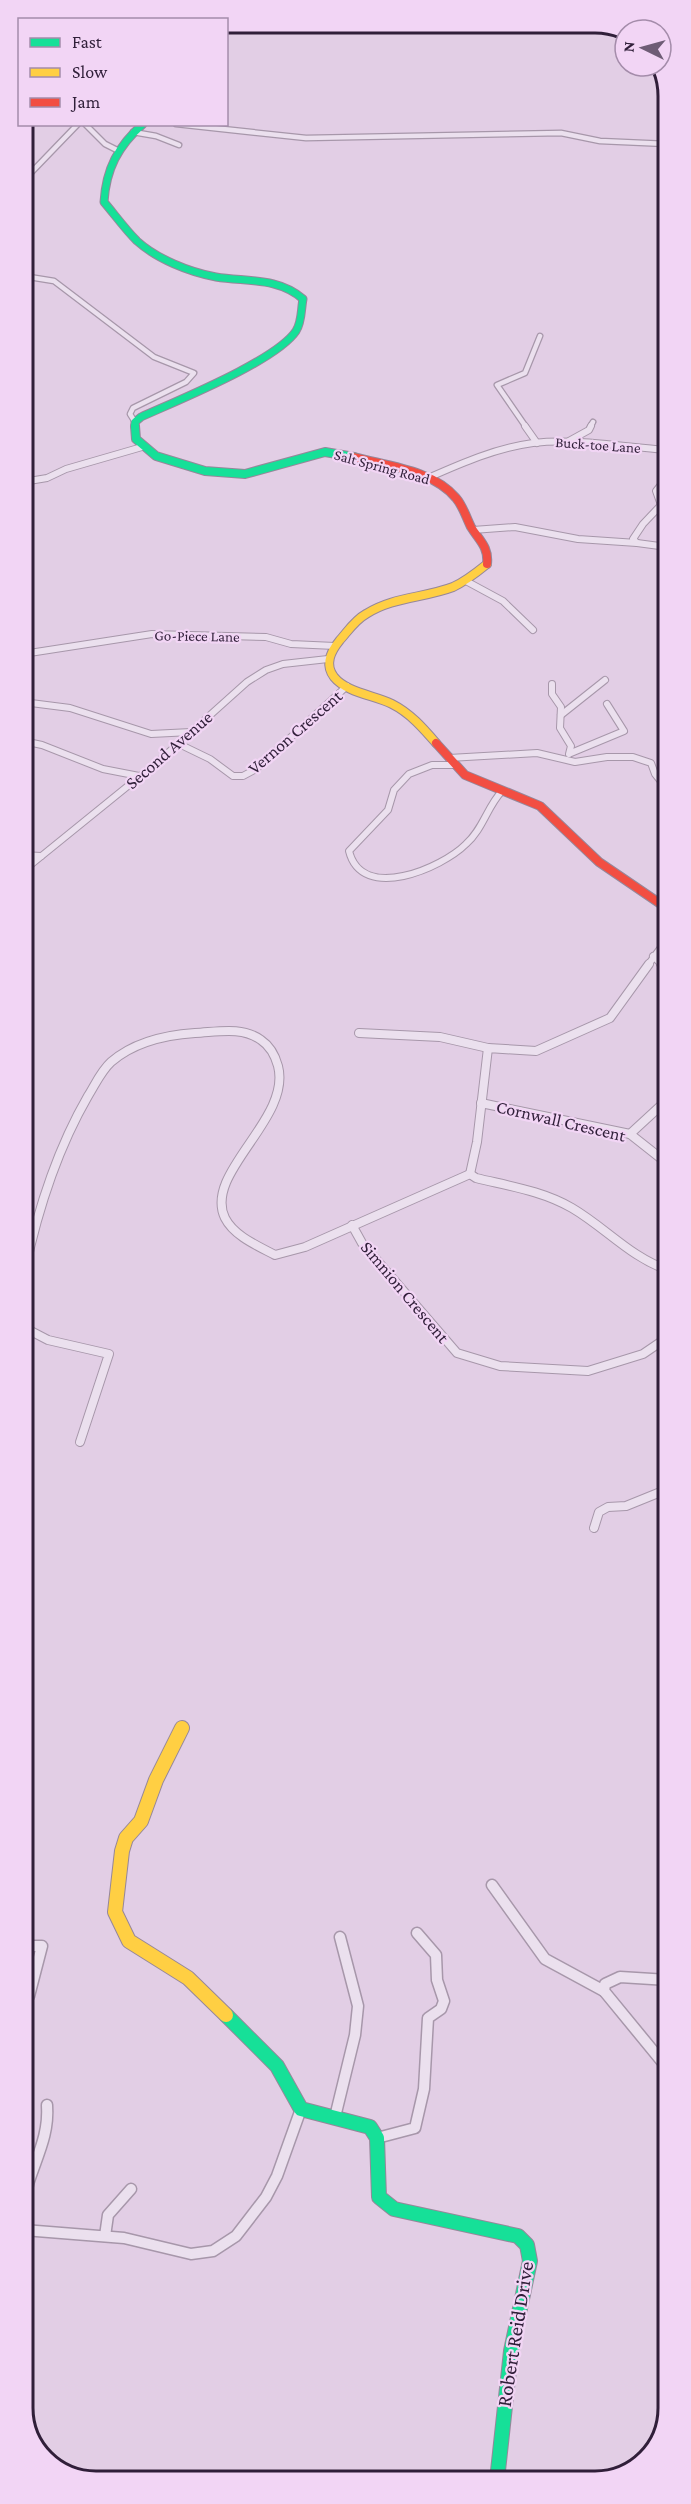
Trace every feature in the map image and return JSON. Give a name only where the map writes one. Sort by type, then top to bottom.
[{"type":"street","points":[[33,170],[76,126]]},
{"type":"street","points":[[87,126],[105,144],[117,150]]},
{"type":"street","points":[[135,422],[158,407],[231,374],[282,345],[298,328],[303,299],[297,291],[288,288],[202,273],[146,249],[104,202],[103,194],[117,150],[140,126]]},
{"type":"street","points":[[195,126],[306,138],[561,134],[600,141],[658,144]]},
{"type":"street","points":[[133,132],[156,136],[178,145]]},
{"type":"street","points":[[33,278],[54,281],[154,357],[194,373],[186,382],[134,408],[130,414],[135,422],[136,439],[142,447],[66,469],[47,478],[33,480]]},
{"type":"street","points":[[537,442],[497,385],[525,373],[540,336]]},
{"type":"street","points":[[568,441],[589,430],[593,422]]},
{"type":"street","name":"Buck-toe Lane","points":[[428,478],[487,453],[537,442],[568,441],[658,449]]},
{"type":"street","name":"Salt Spring Road","points":[[142,447],[156,456],[181,464],[228,474],[245,474],[325,452],[342,454],[428,478],[453,493],[461,503],[472,530],[484,541],[489,553],[487,564],[466,581],[446,589],[398,600],[365,614],[335,646],[328,659]]},
{"type":"street","points":[[637,543],[633,539],[658,507]]},
{"type":"street","points":[[472,530],[515,527],[578,539],[658,546]]},
{"type":"street","points":[[466,581],[491,591],[507,602],[533,630]]},
{"type":"street","name":"Go-Piece Lane","points":[[33,652],[152,634],[266,638],[291,644],[335,646]]},
{"type":"street","name":"Second Avenue","points":[[33,862],[179,744],[225,700],[257,675],[275,666],[299,659],[328,659]]},
{"type":"street","points":[[328,659],[328,668],[336,679],[407,713],[432,735],[465,775],[540,806],[599,862],[658,904]]},
{"type":"street","points":[[561,715],[605,680]]},
{"type":"street","points":[[552,684],[552,694],[561,707],[560,728],[571,746],[571,753]]},
{"type":"street","name":"Vernon Crescent","points":[[179,744],[210,759],[233,776],[243,776],[256,769],[347,686]]},
{"type":"street","points":[[33,703],[70,708],[151,734],[191,732]]},
{"type":"street","points":[[565,760],[571,753],[624,731],[607,704]]},
{"type":"street","points":[[33,743],[52,748],[98,767],[139,776]]},
{"type":"street","points":[[502,791],[493,799],[477,833],[444,863],[425,870],[374,877],[356,866],[350,859],[349,851],[388,810],[394,789],[408,774],[432,765],[537,753],[575,762],[607,757],[633,757],[651,763],[658,777]]},
{"type":"street","points":[[33,856],[40,856]]},
{"type":"street","points":[[359,1033],[462,1039],[488,1048],[536,1051],[610,1018],[658,949]]},
{"type":"street","points":[[652,956],[658,962]]},
{"type":"street","points":[[33,1234],[65,1137],[109,1064],[132,1047],[176,1034],[244,1031],[259,1037],[277,1057],[281,1082],[270,1113],[237,1162],[222,1195],[223,1214],[243,1238],[274,1255],[304,1247],[470,1174]]},
{"type":"street","points":[[470,1174],[477,1143],[488,1048]]},
{"type":"street","name":"Cornwall Crescent","points":[[481,1103],[630,1134],[658,1156]]},
{"type":"street","points":[[630,1134],[658,1108]]},
{"type":"street","points":[[470,1174],[476,1178],[537,1192],[573,1209],[658,1267]]},
{"type":"street","name":"Simnion Crescent","points":[[352,1225],[362,1243],[430,1324],[458,1353],[500,1366],[588,1371],[644,1354],[658,1344]]},
{"type":"street","points":[[33,1332],[48,1340],[109,1354],[80,1443]]},
{"type":"street","points":[[594,1528],[599,1512],[608,1507],[626,1506],[658,1493]]},
{"type":"street","points":[[182,1728],[156,1780],[141,1821],[126,1838],[122,1851],[115,1912],[129,1941],[188,1978],[276,2066],[301,2109],[370,2127],[377,2138],[415,2128],[420,2116],[424,2089],[423,2074],[428,2018],[441,2009],[444,2001],[438,1980],[436,1955],[417,1933]]},
{"type":"street","points":[[492,1885],[545,1959],[604,1990],[658,2057]]},
{"type":"street","points":[[335,2117],[354,2035],[358,2006],[340,1937]]},
{"type":"street","points":[[33,1946],[42,1946],[33,1981]]},
{"type":"street","points":[[604,1990],[605,1984],[620,1977],[658,1979]]},
{"type":"street","points":[[33,2170],[44,2142],[48,2121],[47,2105]]},
{"type":"street","points":[[33,2231],[144,2241],[190,2254],[212,2252],[232,2242],[267,2197],[275,2180],[292,2126],[301,2109]]},
{"type":"street","name":"Robert Reid Drive","points":[[377,2138],[379,2197],[394,2209],[518,2236],[527,2245],[530,2261],[511,2351],[499,2471]]},
{"type":"street","points":[[105,2236],[104,2224],[113,2205],[131,2189]]},
{"type":"traffic: fast","points":[[141,126],[119,149],[114,158],[107,178],[104,202],[132,236],[152,252],[191,270],[216,277],[274,283],[295,292],[303,299],[298,327],[286,342],[225,378],[141,417],[135,422],[136,439],[156,456],[205,471],[245,474],[325,452],[354,457]]},
{"type":"traffic: fast","points":[[226,2015],[277,2066],[301,2109],[370,2127],[377,2138],[379,2197],[394,2209],[518,2236],[527,2245],[530,2261],[511,2351],[498,2471]]},
{"type":"traffic: slow","points":[[436,743],[416,721],[399,708],[350,688],[337,680],[329,667],[329,657],[337,644],[365,614],[402,599],[441,591],[471,578],[487,564]]},
{"type":"traffic: slow","points":[[182,1728],[156,1780],[141,1821],[126,1838],[122,1851],[115,1912],[129,1941],[188,1978],[226,2015]]},
{"type":"traffic: jam","points":[[354,457],[421,475],[445,487],[460,502],[472,528],[484,544],[488,558],[487,564]]},
{"type":"traffic: jam","points":[[436,743],[465,775],[540,806],[599,862],[658,902]]}]
